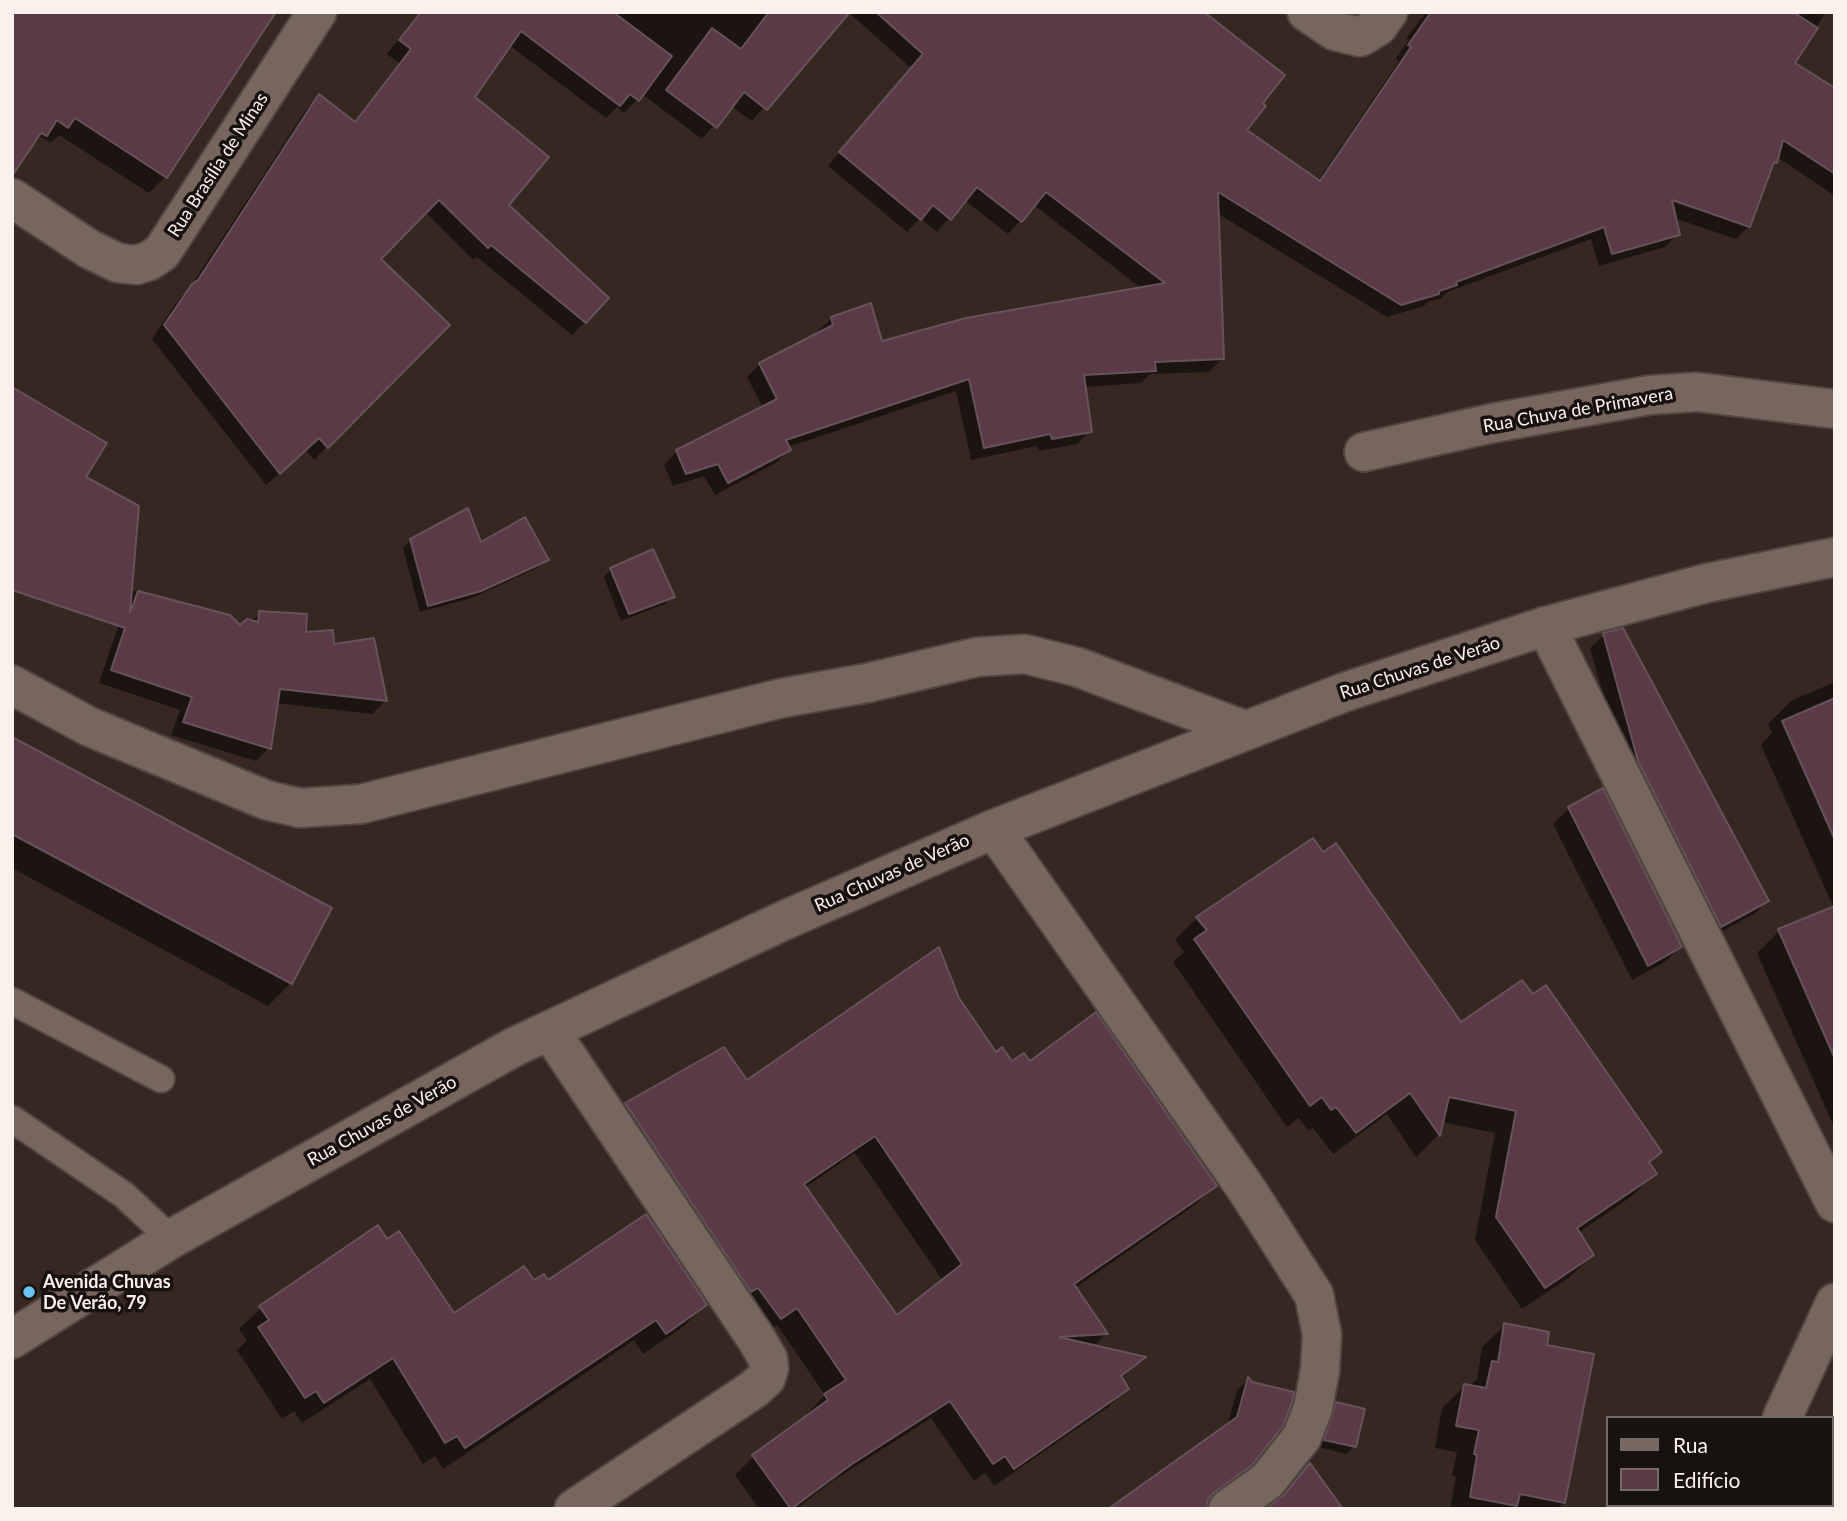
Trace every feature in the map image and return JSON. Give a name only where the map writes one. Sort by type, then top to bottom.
[{"type":"street","name":"Rua Brasília de Minas","points":[[12,198],[89,249],[118,263],[136,265],[149,261],[162,252],[317,12]]},
{"type":"street","points":[[1307,12],[1335,31],[1360,37],[1378,26],[1388,12]]},
{"type":"street","name":"Rua Chuva de Primavera","points":[[1364,452],[1493,423],[1650,395],[1697,392],[1835,409]]},
{"type":"street","name":"Rua Chuvas de Verão","points":[[12,1339],[171,1239],[503,1054],[785,920],[994,829],[1345,692],[1546,626],[1707,583],[1835,557]]},
{"type":"street","points":[[1546,626],[1835,1203]]},
{"type":"street","points":[[12,685],[90,727],[266,800],[300,808],[361,804],[782,698],[867,683],[977,657],[1026,654],[1077,667],[1244,730]]},
{"type":"street","points":[[994,829],[1247,1190],[1314,1295],[1322,1335],[1320,1370],[1313,1408],[1302,1437],[1267,1481],[1228,1509]]},
{"type":"street","points":[[550,1031],[757,1340],[768,1359],[769,1368],[766,1378],[754,1389],[574,1509]]},
{"type":"street","points":[[1783,1416],[1835,1303]]},
{"type":"lane","points":[[12,1001],[160,1079]]},
{"type":"lane","points":[[12,1119],[124,1195],[171,1239]]},
{"type":"building","points":[[12,12],[276,12],[167,178],[75,118],[68,128],[57,120],[47,136],[41,133],[12,176]]},
{"type":"building","points":[[421,12],[613,12],[672,56],[639,101],[630,94],[620,106],[521,31],[475,97],[549,157],[509,205],[609,298],[586,323],[491,245],[488,248],[439,200],[381,259],[450,325],[328,448],[319,438],[280,474],[164,325],[192,284],[198,280],[319,94],[355,122],[411,49],[399,40]]},
{"type":"building","points":[[769,12],[850,12],[767,110],[744,92],[717,128],[666,90],[712,28],[741,49]]},
{"type":"building","points":[[876,12],[1204,12],[1285,75],[1263,103],[1266,106],[1247,130],[1320,181],[1411,47],[1408,45],[1431,12],[1793,12],[1818,28],[1795,63],[1835,88],[1835,174],[1783,140],[1777,163],[1774,162],[1750,227],[1672,200],[1680,235],[1612,254],[1604,227],[1456,282],[1457,285],[1439,291],[1439,294],[1401,305],[1218,192],[1224,359],[1155,362],[1156,371],[1084,375],[1092,432],[1052,439],[1050,434],[984,448],[969,379],[786,440],[791,450],[728,483],[718,464],[686,474],[676,450],[777,399],[759,363],[833,325],[831,317],[871,303],[882,341],[966,318],[1165,283],[1046,192],[1022,222],[977,187],[951,220],[933,205],[921,220],[839,152],[923,54]]},
{"type":"building","points":[[12,387],[107,443],[86,477],[139,506],[130,613],[138,591],[230,615],[240,625],[247,619],[258,622],[259,611],[307,614],[306,632],[333,630],[334,644],[374,638],[387,701],[280,689],[271,749],[183,722],[192,697],[111,670],[125,628],[12,590]]},
{"type":"building","points":[[468,508],[481,542],[525,517],[549,560],[481,591],[428,606],[410,539]]},
{"type":"building","points":[[653,549],[675,597],[629,614],[610,568]]},
{"type":"building","points":[[1623,628],[1769,901],[1721,927],[1638,761],[1603,633]]},
{"type":"building","points":[[1835,698],[1835,840],[1782,721]]},
{"type":"building","points":[[12,737],[332,908],[292,984],[12,834]]},
{"type":"building","points":[[1603,788],[1682,947],[1648,966],[1568,807]]},
{"type":"building","points":[[1313,838],[1323,852],[1336,843],[1461,1022],[1522,980],[1533,994],[1546,985],[1662,1152],[1649,1162],[1657,1174],[1577,1228],[1594,1255],[1545,1288],[1496,1217],[1516,1111],[1449,1097],[1440,1136],[1410,1093],[1356,1133],[1336,1107],[1331,1110],[1322,1097],[1310,1106],[1194,939],[1207,930],[1196,917]]},
{"type":"building","points":[[1835,906],[1835,1059],[1778,929]]},
{"type":"building","points":[[939,947],[959,998],[996,1052],[1002,1047],[1012,1061],[1024,1053],[1030,1061],[1096,1012],[1217,1186],[1074,1284],[1108,1334],[1059,1337],[1146,1357],[1121,1376],[1129,1389],[1014,1469],[1005,1456],[993,1464],[950,1401],[852,1464],[791,1509],[752,1455],[828,1400],[824,1394],[846,1380],[797,1308],[781,1319],[758,1288],[751,1292],[625,1103],[724,1047],[747,1080]],"holes":[[[875,1136],[962,1264],[897,1315],[804,1184]]]},
{"type":"building","points":[[646,1214],[707,1305],[666,1334],[656,1320],[465,1448],[457,1436],[445,1443],[393,1358],[324,1403],[316,1391],[305,1398],[258,1327],[269,1320],[259,1306],[378,1225],[387,1239],[399,1231],[454,1313],[524,1266],[534,1280],[544,1274],[548,1280]]},
{"type":"building","points":[[1504,1323],[1549,1332],[1547,1345],[1594,1354],[1565,1503],[1520,1494],[1517,1506],[1470,1497],[1479,1430],[1456,1426],[1464,1384],[1486,1388],[1492,1361],[1498,1362]]},
{"type":"building","points":[[1248,1377],[1252,1382],[1294,1392],[1292,1402],[1283,1426],[1252,1465],[1208,1499],[1207,1509],[1108,1509],[1237,1417]]},
{"type":"building","points":[[1336,1402],[1365,1409],[1356,1447],[1324,1440]]},
{"type":"building","points":[[1310,1463],[1343,1509],[1266,1509],[1284,1495]]},
{"type":"place","name":"Avenida Chuvas De Verão, 79","points":[[29,1292]]}]
